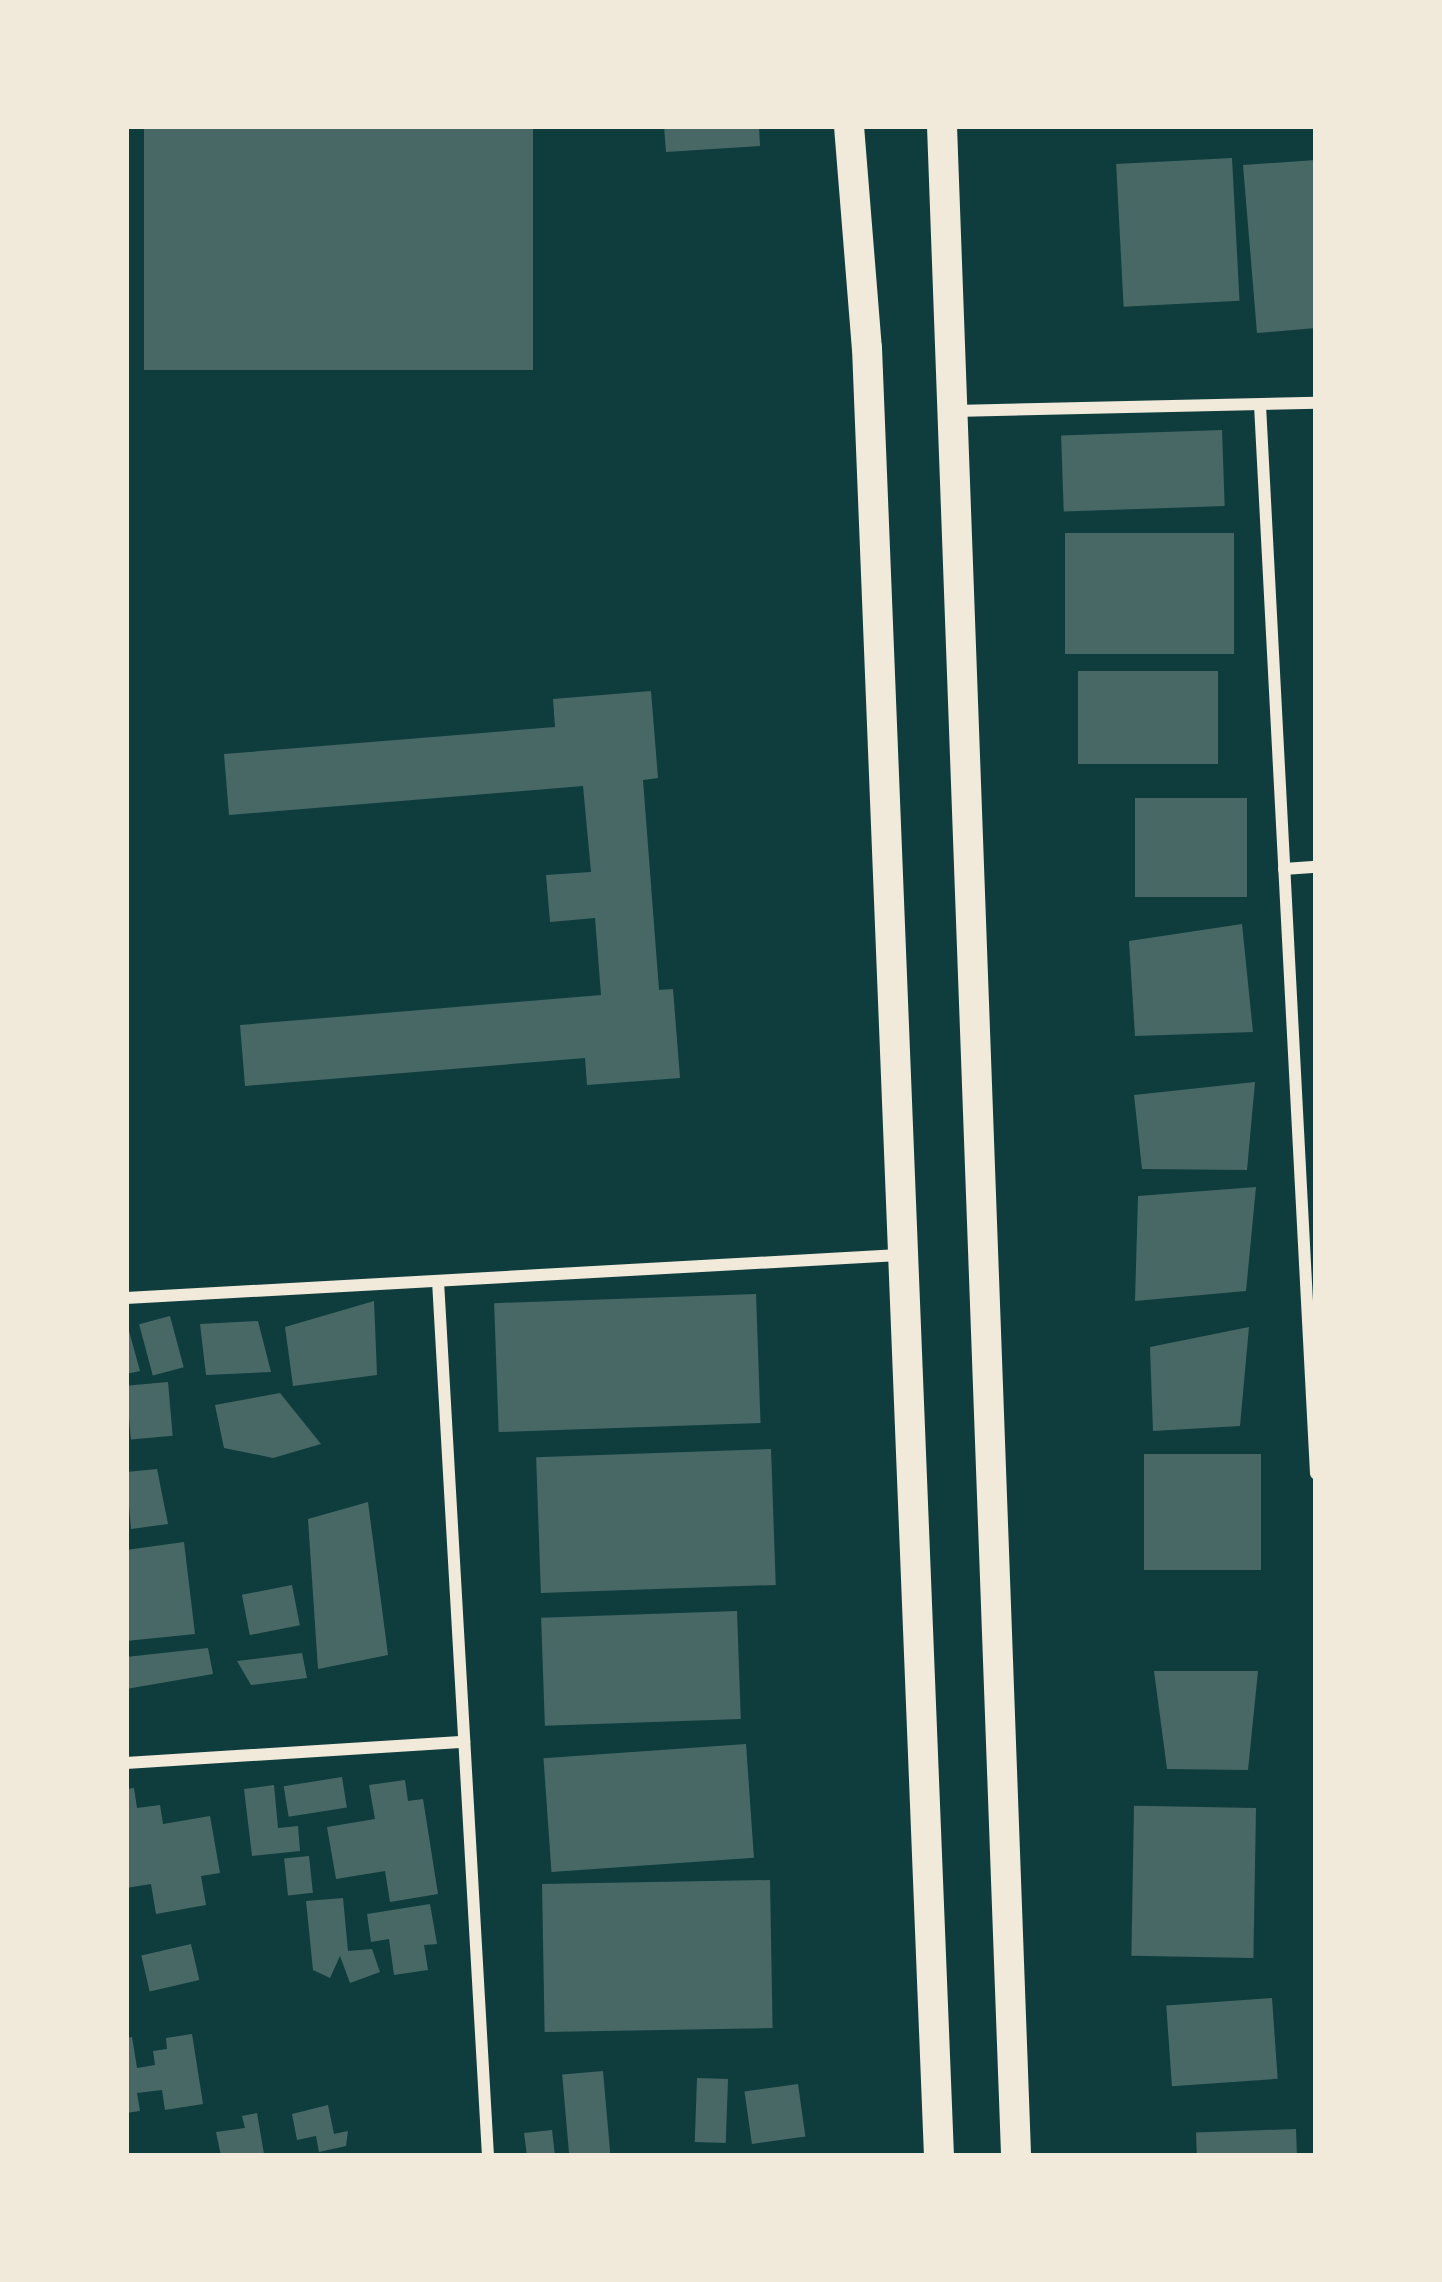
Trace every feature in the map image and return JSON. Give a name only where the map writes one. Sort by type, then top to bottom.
[{"type":"main road","points":[[849,126],[867,348],[898,1256],[939,2156]]},
{"type":"main road","points":[[942,126],[1016,2156]]},
{"type":"street","points":[[953,411],[1316,403]]},
{"type":"street","points":[[1260,405],[1313,1341],[1316,1474]]},
{"type":"street","points":[[1284,869],[1316,868]]},
{"type":"street","points":[[126,1298],[898,1256]]},
{"type":"street","points":[[438,1280],[488,2156]]},
{"type":"street","points":[[126,1763],[464,1742]]},
{"type":"building","points":[[144,126],[533,126],[533,370],[144,370]]},
{"type":"building","points":[[664,126],[759,126],[760,146],[666,152]]},
{"type":"building","points":[[1232,158],[1239,301],[1124,307],[1116,164]]},
{"type":"building","points":[[1316,160],[1316,328],[1257,333],[1243,165]]},
{"type":"building","points":[[1222,430],[1225,506],[1064,512],[1061,436]]},
{"type":"building","points":[[1065,533],[1234,533],[1234,654],[1065,654]]},
{"type":"building","points":[[1078,671],[1218,671],[1218,764],[1078,764]]},
{"type":"building","points":[[651,691],[658,778],[643,780],[659,990],[673,989],[680,1078],[587,1085],[585,1058],[245,1086],[240,1025],[601,995],[595,918],[550,922],[546,875],[591,872],[583,786],[229,815],[224,754],[555,727],[553,699]]},
{"type":"building","points":[[1135,798],[1247,798],[1247,897],[1135,897]]},
{"type":"building","points":[[1242,924],[1253,1032],[1135,1036],[1129,941]]},
{"type":"building","points":[[1255,1082],[1247,1170],[1142,1169],[1134,1095]]},
{"type":"building","points":[[1256,1187],[1246,1291],[1135,1301],[1138,1196]]},
{"type":"building","points":[[756,1294],[761,1423],[499,1432],[494,1303]]},
{"type":"building","points":[[374,1301],[377,1375],[293,1386],[285,1327]]},
{"type":"building","points":[[170,1316],[184,1367],[153,1375],[139,1324]]},
{"type":"building","points":[[126,1320],[140,1371],[126,1374]]},
{"type":"building","points":[[258,1321],[271,1372],[206,1375],[200,1324]]},
{"type":"building","points":[[1249,1327],[1240,1426],[1153,1431],[1150,1347]]},
{"type":"building","points":[[168,1382],[173,1436],[131,1439],[126,1386]]},
{"type":"building","points":[[280,1393],[321,1444],[273,1458],[224,1448],[215,1405]]},
{"type":"building","points":[[771,1449],[776,1585],[541,1593],[536,1457]]},
{"type":"building","points":[[1144,1454],[1261,1454],[1261,1570],[1144,1570]]},
{"type":"building","points":[[157,1469],[168,1524],[131,1529],[126,1472]]},
{"type":"building","points":[[368,1502],[388,1655],[318,1669],[308,1519]]},
{"type":"building","points":[[184,1542],[195,1634],[126,1641],[126,1550]]},
{"type":"building","points":[[292,1585],[300,1625],[250,1635],[242,1595]]},
{"type":"building","points":[[737,1611],[741,1719],[545,1726],[541,1618]]},
{"type":"building","points":[[208,1648],[213,1674],[126,1689],[126,1657]]},
{"type":"building","points":[[302,1653],[307,1678],[251,1685],[237,1661]]},
{"type":"building","points":[[1154,1671],[1258,1671],[1248,1770],[1167,1769]]},
{"type":"building","points":[[746,1744],[754,1858],[551,1872],[543,1758]]},
{"type":"building","points":[[342,1777],[347,1808],[289,1817],[284,1786]]},
{"type":"building","points":[[405,1780],[408,1801],[423,1799],[438,1894],[390,1902],[385,1871],[336,1879],[327,1827],[375,1819],[369,1785]]},
{"type":"building","points":[[274,1785],[278,1828],[298,1826],[300,1851],[252,1856],[244,1789]]},
{"type":"building","points":[[134,1788],[137,1808],[160,1805],[163,1824],[210,1816],[220,1873],[201,1876],[206,1905],[156,1914],[151,1884],[126,1888],[126,1789]]},
{"type":"building","points":[[1134,1806],[1256,1808],[1253,1958],[1131,1956]]},
{"type":"building","points":[[309,1856],[313,1893],[288,1895],[284,1859]]},
{"type":"building","points":[[770,1880],[773,2028],[545,2032],[542,1884]]},
{"type":"building","points":[[343,1898],[348,1951],[372,1949],[380,1972],[350,1983],[340,1956],[330,1978],[313,1970],[306,1901]]},
{"type":"building","points":[[430,1904],[437,1944],[424,1945],[428,1970],[394,1975],[389,1939],[371,1942],[367,1914]]},
{"type":"building","points":[[191,1944],[199,1980],[150,1992],[141,1955]]},
{"type":"building","points":[[1272,1998],[1278,2079],[1172,2086],[1166,2005]]},
{"type":"building","points":[[192,2034],[203,2104],[165,2110],[162,2090],[137,2093],[140,2111],[126,2113],[126,2038],[132,2037],[137,2068],[155,2065],[153,2051],[167,2049],[166,2038]]},
{"type":"building","points":[[603,2071],[610,2156],[569,2156],[562,2075]]},
{"type":"building","points":[[697,2078],[728,2079],[726,2143],[695,2142]]},
{"type":"building","points":[[798,2084],[805,2136],[752,2144],[745,2092]]},
{"type":"building","points":[[328,2105],[334,2134],[348,2131],[346,2146],[319,2152],[316,2136],[297,2140],[292,2114]]},
{"type":"building","points":[[257,2113],[264,2154],[221,2156],[216,2132],[245,2128],[242,2116]]},
{"type":"building","points":[[1296,2129],[1297,2156],[1197,2156],[1196,2132]]},
{"type":"building","points":[[552,2130],[555,2156],[527,2156],[524,2133]]}]
